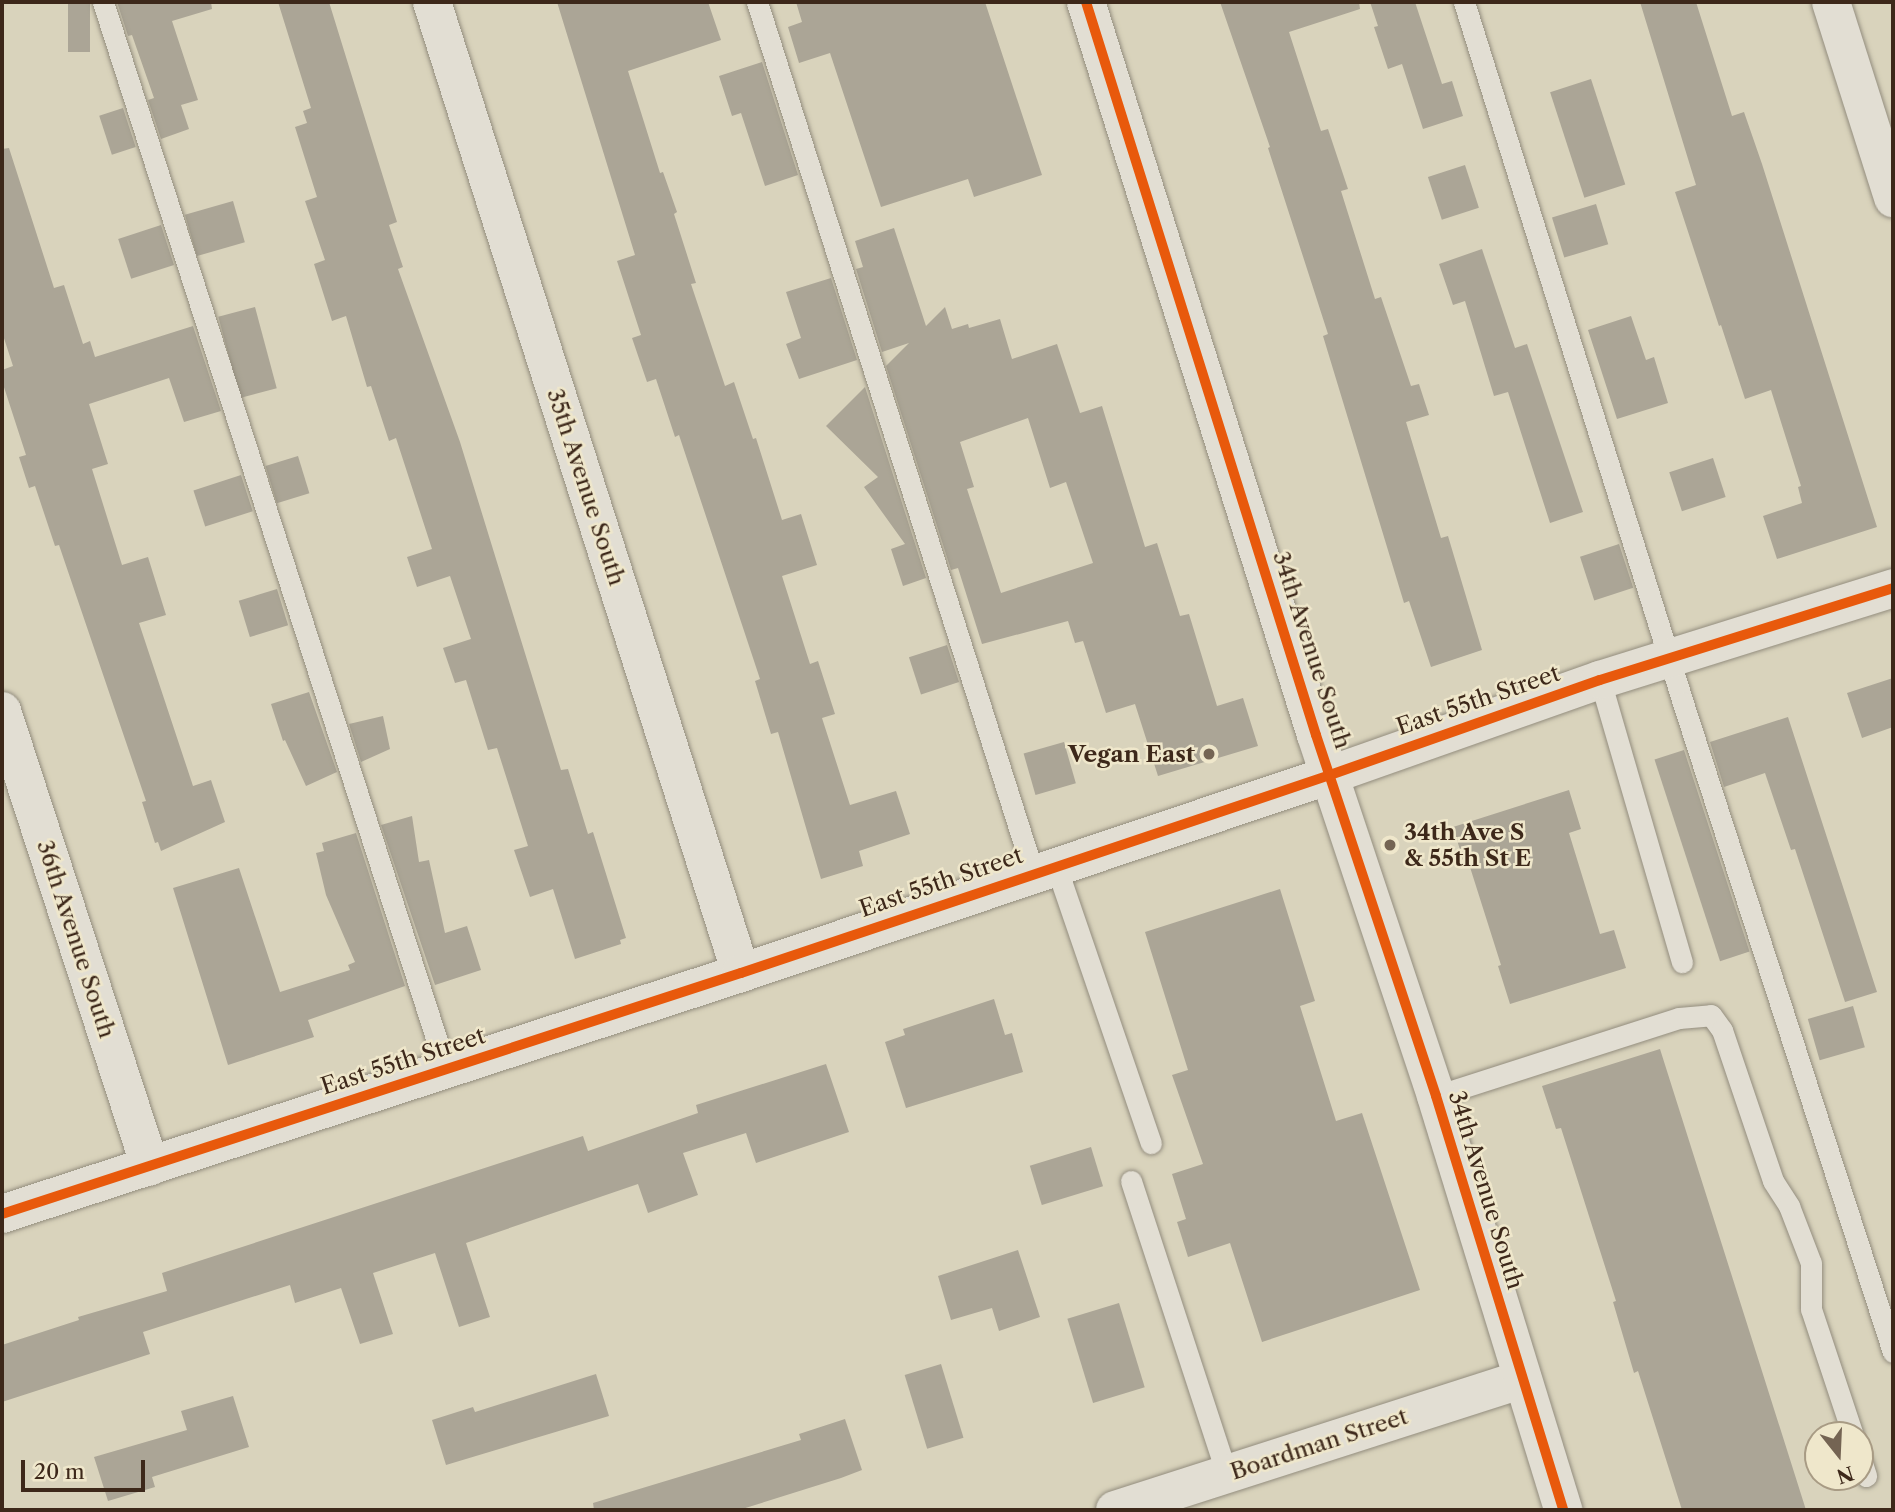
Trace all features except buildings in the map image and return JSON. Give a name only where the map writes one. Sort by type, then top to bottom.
[{"type":"street","name":"35th Avenue South","points":[[432,2],[741,973]]},
{"type":"street","name":"34th Avenue South","points":[[1086,2],[1330,775],[1436,1096],[1563,1510]]},
{"type":"street","points":[[1831,2],[1893,198]]},
{"type":"street","name":"East 55th Street","points":[[2,1214],[741,973],[1330,775],[1600,680],[1670,660],[1893,587]]},
{"type":"street","name":"36th Avenue South","points":[[2,711],[150,1167]]},
{"type":"street","name":"Boardman Street","points":[[1115,1510],[1522,1379]]},
{"type":"lane","points":[[103,2],[446,1069]]},
{"type":"lane","points":[[757,2],[1044,869],[1151,1143]]},
{"type":"lane","points":[[1464,2],[1670,660],[1893,1352]]},
{"type":"lane","points":[[1600,680],[1682,962]]},
{"type":"lane","points":[[1436,1096],[1679,1018],[1711,1015],[1722,1030],[1773,1181],[1789,1206],[1811,1263],[1811,1309],[1848,1421]]},
{"type":"lane","points":[[1131,1181],[1227,1474]]},
{"type":"cycle path","points":[[1086,2],[1316,735],[1436,1096],[1563,1510]]},
{"type":"cycle path","points":[[2,1214],[741,973],[1330,775],[1600,680],[1893,588]]},
{"type":"place","name":"Vegan East","points":[[1209,754]]},
{"type":"place","name":"34th Ave S & 55th St E","points":[[1390,845]]}]
